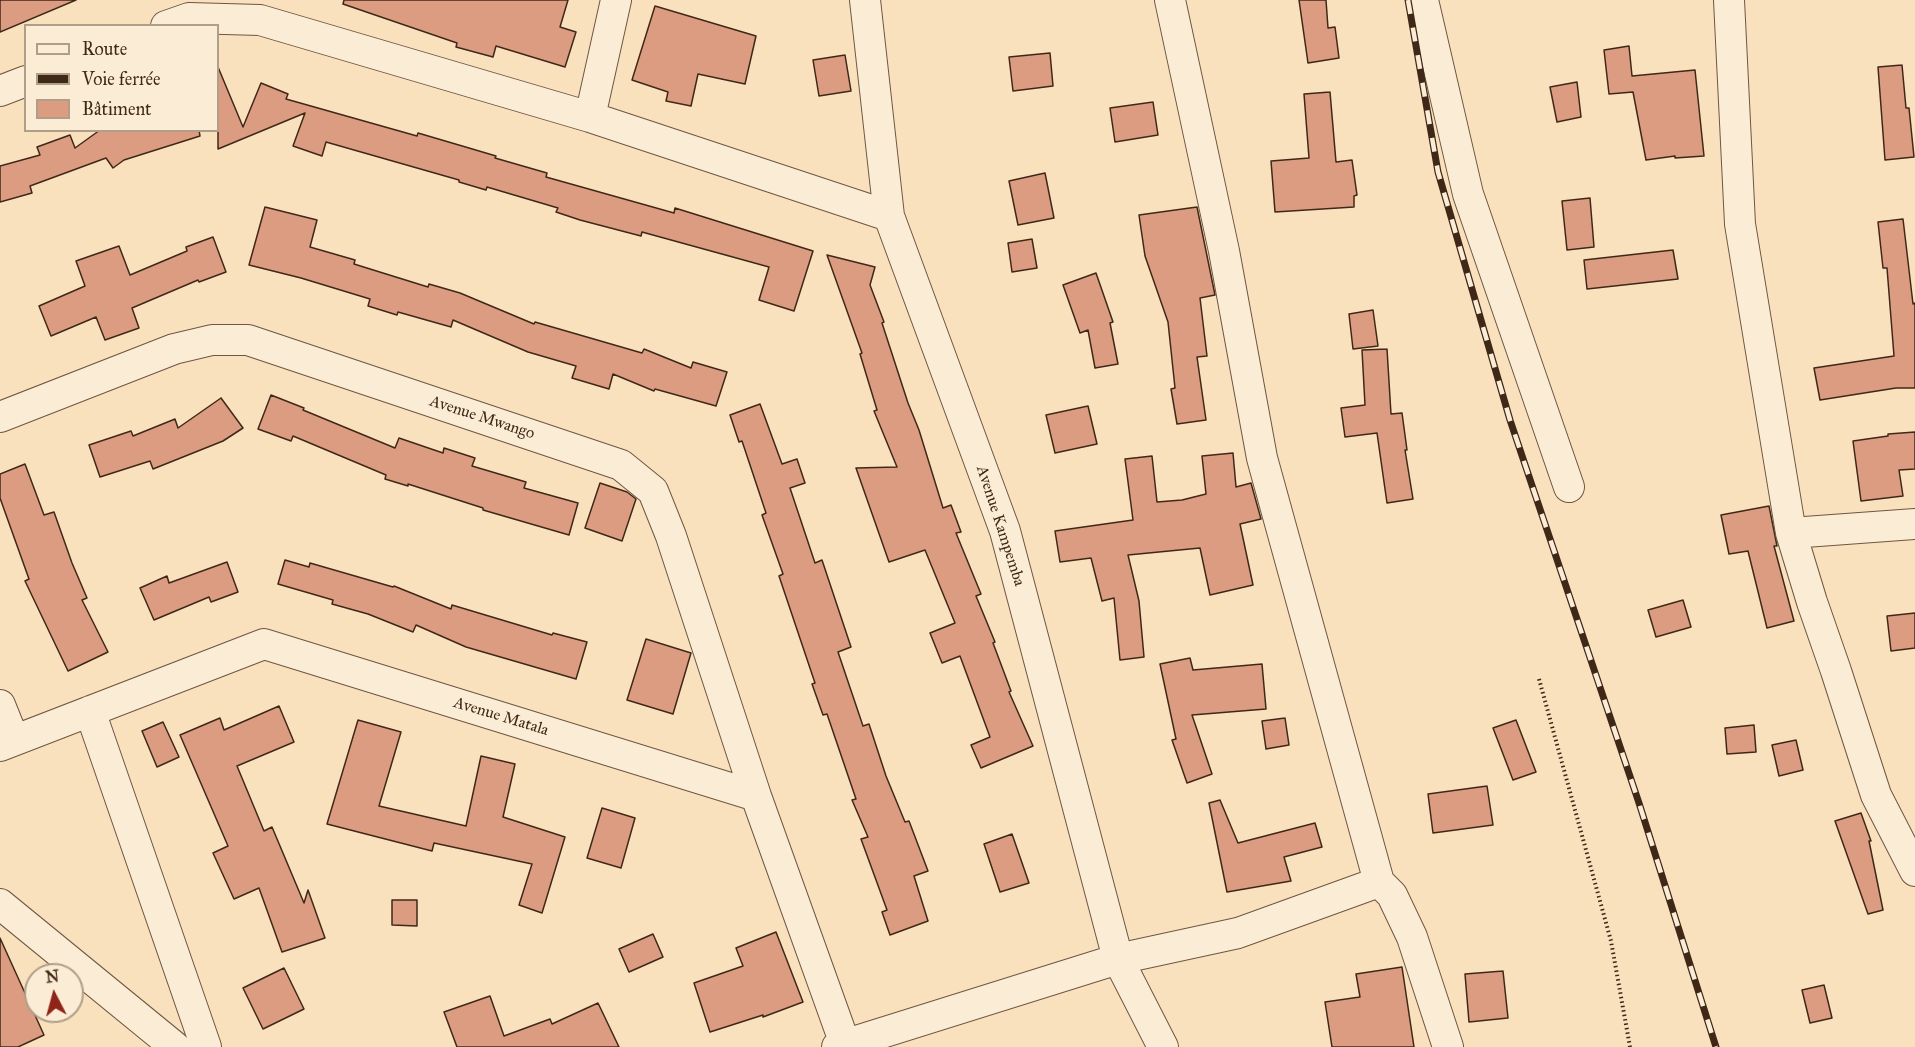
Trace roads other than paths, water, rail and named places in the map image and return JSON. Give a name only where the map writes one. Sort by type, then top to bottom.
[{"type":"street","points":[[590,117],[616,0]]},
{"type":"street","name":"Avenue Kampemba","points":[[865,0],[889,216],[1005,531],[1118,959],[1163,1047]]},
{"type":"street","points":[[1170,0],[1224,251],[1262,458],[1379,882],[1392,895],[1412,937],[1448,1047]]},
{"type":"street","points":[[1423,0],[1468,194],[1569,487]]},
{"type":"street","points":[[1729,0],[1740,224],[1791,533],[1876,795],[1915,871]]},
{"type":"street","points":[[172,24],[189,18],[263,10],[889,216]]},
{"type":"street","points":[[0,92],[24,82]]},
{"type":"street","name":"Avenue Mwango","points":[[0,417],[174,349],[212,340],[248,340],[621,465],[652,491],[664,518],[756,796]]},
{"type":"street","points":[[1791,533],[1915,524]]},
{"type":"street","name":"Avenue Matala","points":[[7,743],[264,644],[756,796]]},
{"type":"street","points":[[0,705],[7,743]]},
{"type":"street","points":[[90,711],[206,1047]]},
{"type":"street","points":[[756,796],[841,1046],[1118,959],[1238,933],[1379,882]]},
{"type":"street","points":[[0,904],[175,1047]]},
{"type":"railway","points":[[1408,0],[1438,172],[1510,420],[1639,803],[1716,1047]]}]
